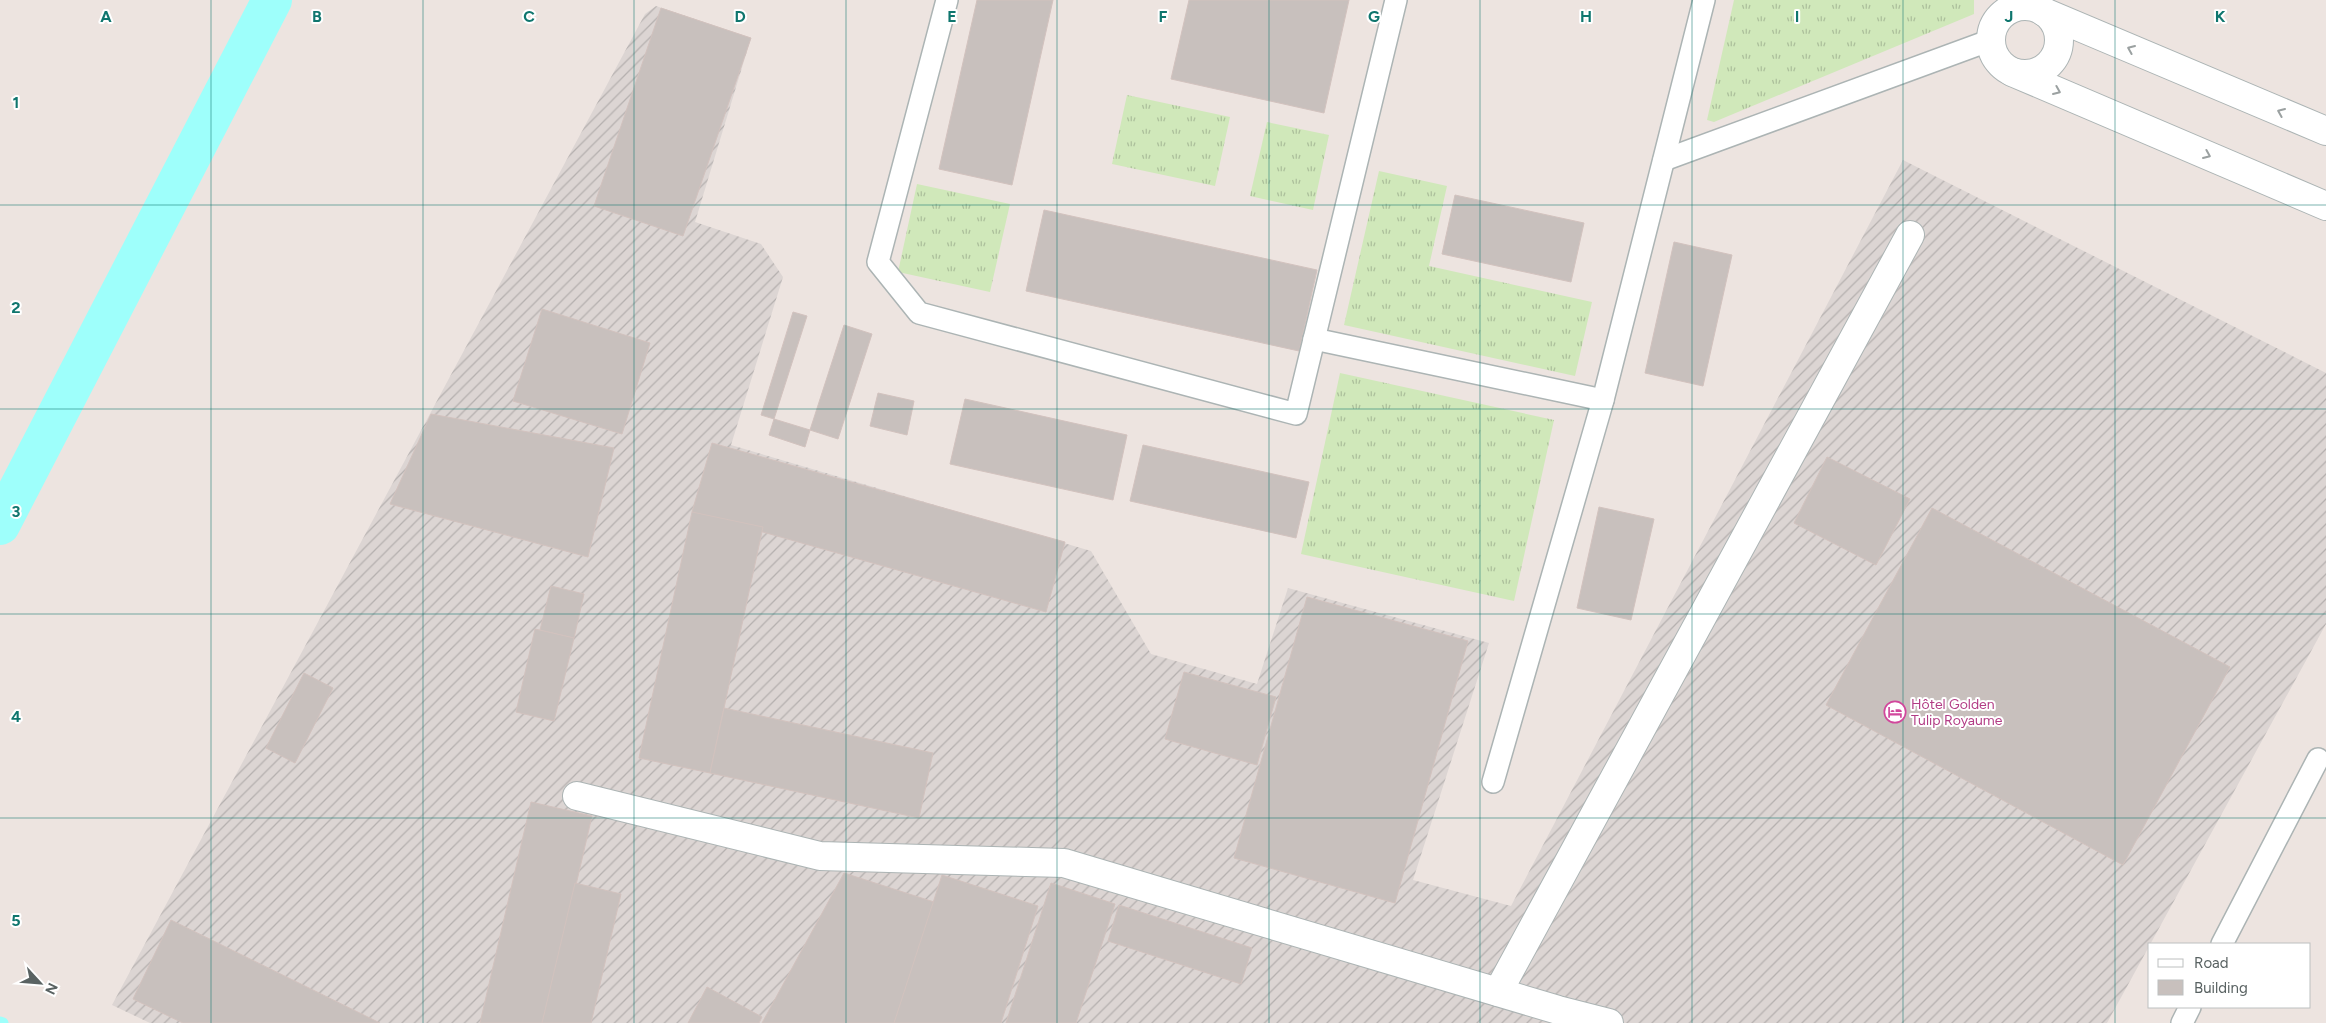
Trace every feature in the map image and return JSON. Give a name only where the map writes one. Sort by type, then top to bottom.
[{"type":"street","points":[[2012,72],[2024,74],[2036,72],[2046,67],[2056,54],[2058,31],[2052,20],[2027,6]]},
{"type":"street","points":[[2326,131],[2027,6],[2010,10],[2000,16],[1993,28],[1992,52],[2002,66],[2012,72],[2326,206]]},
{"type":"street","points":[[1498,992],[1910,235]]},
{"type":"street","points":[[577,796],[820,856],[1064,863],[1498,992],[1609,1023]]},
{"type":"lane","points":[[947,0],[878,262],[919,313],[1296,414],[1396,0]]},
{"type":"lane","points":[[1493,782],[1603,400],[1704,0]]},
{"type":"lane","points":[[1664,160],[1991,40]]},
{"type":"lane","points":[[1314,339],[1603,400]]},
{"type":"lane","points":[[2223,943],[2318,759]]},
{"type":"lane","points":[[2182,1023],[2190,1008]]},
{"type":"shaded area","points":[[656,6],[751,38],[695,222],[761,244],[783,277],[731,445],[1091,551],[1151,654],[1257,684],[1288,588],[1489,643],[1413,880],[1511,906],[1903,160],[2326,373],[2326,624],[2151,943],[2148,943],[2148,948],[2107,1023],[150,1023],[112,1005],[645,14]]},
{"type":"green space","points":[[1734,0],[1974,0],[1974,14],[1714,122],[1707,120]]},
{"type":"green space","points":[[1127,95],[1230,117],[1215,186],[1112,164]]},
{"type":"green space","points":[[1267,122],[1329,135],[1313,210],[1250,196]]},
{"type":"green space","points":[[1379,171],[1447,186],[1429,266],[1592,302],[1575,376],[1344,325]]},
{"type":"green space","points":[[917,184],[1010,204],[990,292],[898,272]]},
{"type":"green space","points":[[1340,373],[1554,420],[1514,601],[1301,554]]},
{"type":"building","points":[[977,0],[1053,0],[1012,185],[939,169]]},
{"type":"building","points":[[1189,0],[1349,0],[1324,113],[1171,79]]},
{"type":"building","points":[[661,8],[751,38],[683,236],[594,206]]},
{"type":"building","points":[[1455,195],[1584,223],[1571,282],[1442,254]]},
{"type":"building","points":[[1044,210],[1317,270],[1299,351],[1026,291]]},
{"type":"building","points":[[1674,242],[1732,255],[1703,386],[1645,373]]},
{"type":"building","points":[[542,309],[650,343],[622,434],[513,401]]},
{"type":"building","points":[[793,312],[807,316],[774,419],[761,415]]},
{"type":"building","points":[[844,325],[872,334],[838,439],[810,430]]},
{"type":"building","points":[[878,393],[914,401],[907,435],[870,426]]},
{"type":"building","points":[[965,399],[1127,435],[1113,500],[950,464]]},
{"type":"building","points":[[431,414],[614,448],[588,557],[390,504]]},
{"type":"building","points":[[774,419],[810,430],[805,447],[769,435]]},
{"type":"building","points":[[712,443],[1065,542],[1046,612],[692,512]]},
{"type":"building","points":[[1143,445],[1309,482],[1296,538],[1130,501]]},
{"type":"building","points":[[1827,457],[1910,499],[1876,565],[1794,523]]},
{"type":"building","points":[[1599,507],[1654,519],[1631,620],[1577,608]]},
{"type":"building","points":[[1932,508],[2230,667],[2123,865],[1826,705]]},
{"type":"building","points":[[692,512],[763,527],[710,773],[639,758]]},
{"type":"building","points":[[551,586],[584,594],[574,638],[540,630]]},
{"type":"building","points":[[1307,597],[1468,641],[1395,903],[1234,858]]},
{"type":"building","points":[[535,629],[574,638],[554,721],[516,712]]},
{"type":"building","points":[[1184,672],[1276,697],[1257,765],[1165,739]]},
{"type":"building","points":[[304,673],[333,688],[295,763],[266,748]]},
{"type":"building","points":[[724,708],[933,753],[919,818],[710,773]]},
{"type":"building","points":[[531,802],[592,816],[544,1023],[480,1023]]},
{"type":"building","points":[[844,873],[934,902],[895,1023],[762,1023]]},
{"type":"building","points":[[942,875],[1038,906],[1001,1023],[894,1023]]},
{"type":"building","points":[[575,883],[621,894],[591,1023],[542,1023]]},
{"type":"building","points":[[1051,883],[1115,904],[1076,1023],[1006,1023]]},
{"type":"building","points":[[1119,905],[1252,948],[1241,984],[1108,941]]},
{"type":"building","points":[[171,920],[380,1023],[183,1023],[133,999]]},
{"type":"building","points":[[707,987],[762,1017],[759,1023],[688,1023]]},
{"type":"waterway","points":[[0,525],[272,0]]},
{"type":"place","name":"Hôtel Golden Tulip Royaume","points":[[1895,712]]}]
